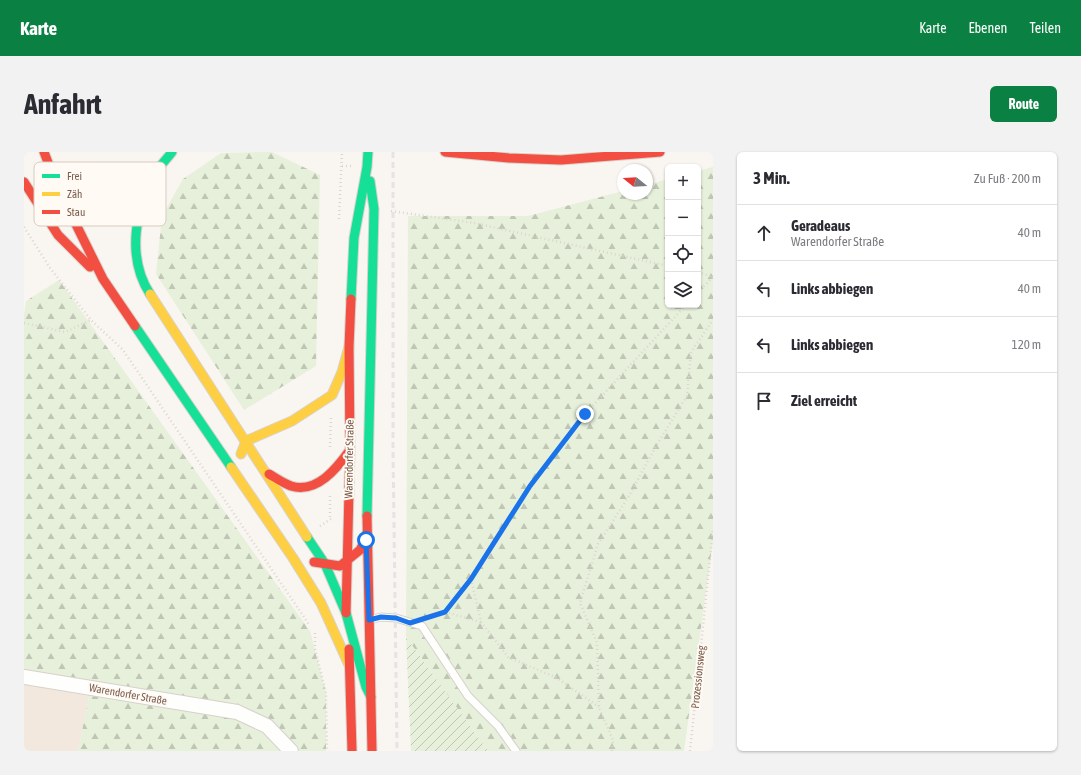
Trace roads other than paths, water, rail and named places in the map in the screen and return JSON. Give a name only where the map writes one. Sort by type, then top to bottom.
[{"type":"main road","points":[[44,152],[48,162]]},
{"type":"main road","points":[[164,162],[172,152]]},
{"type":"main road","name":"Warendorfer Straße","points":[[352,751],[350,667],[346,613],[350,450],[349,347],[354,238],[367,167],[368,152]]},
{"type":"main road","points":[[445,152],[509,158],[561,160],[660,152]]},
{"type":"main road","name":"Warendorfer Straße","points":[[367,167],[374,209],[366,540],[372,751]]},
{"type":"main road","points":[[24,182],[34,198]]},
{"type":"main road","points":[[52,226],[58,235],[103,279]]},
{"type":"main road","points":[[77,226],[103,279],[235,475],[293,558],[321,603],[350,667]]},
{"type":"main road","points":[[137,226],[137,260],[147,290],[246,440],[325,564],[346,613],[366,687],[371,697]]},
{"type":"main road","points":[[246,440],[292,421],[332,395],[342,372],[349,347]]},
{"type":"main road","points":[[235,475],[246,440]]},
{"type":"main road","points":[[268,474],[293,486],[309,486],[319,482],[333,472],[350,450]]},
{"type":"main road","points":[[293,558],[340,566],[347,562],[360,550],[366,540]]},
{"type":"street","name":"Warendorfer Straße","points":[[24,677],[238,712],[267,726],[291,751]]},
{"type":"lane","points":[[369,620],[381,617],[396,618],[422,626],[468,696],[498,726],[516,751]]},
{"type":"railway","points":[[393,152],[393,450],[397,751]]}]
